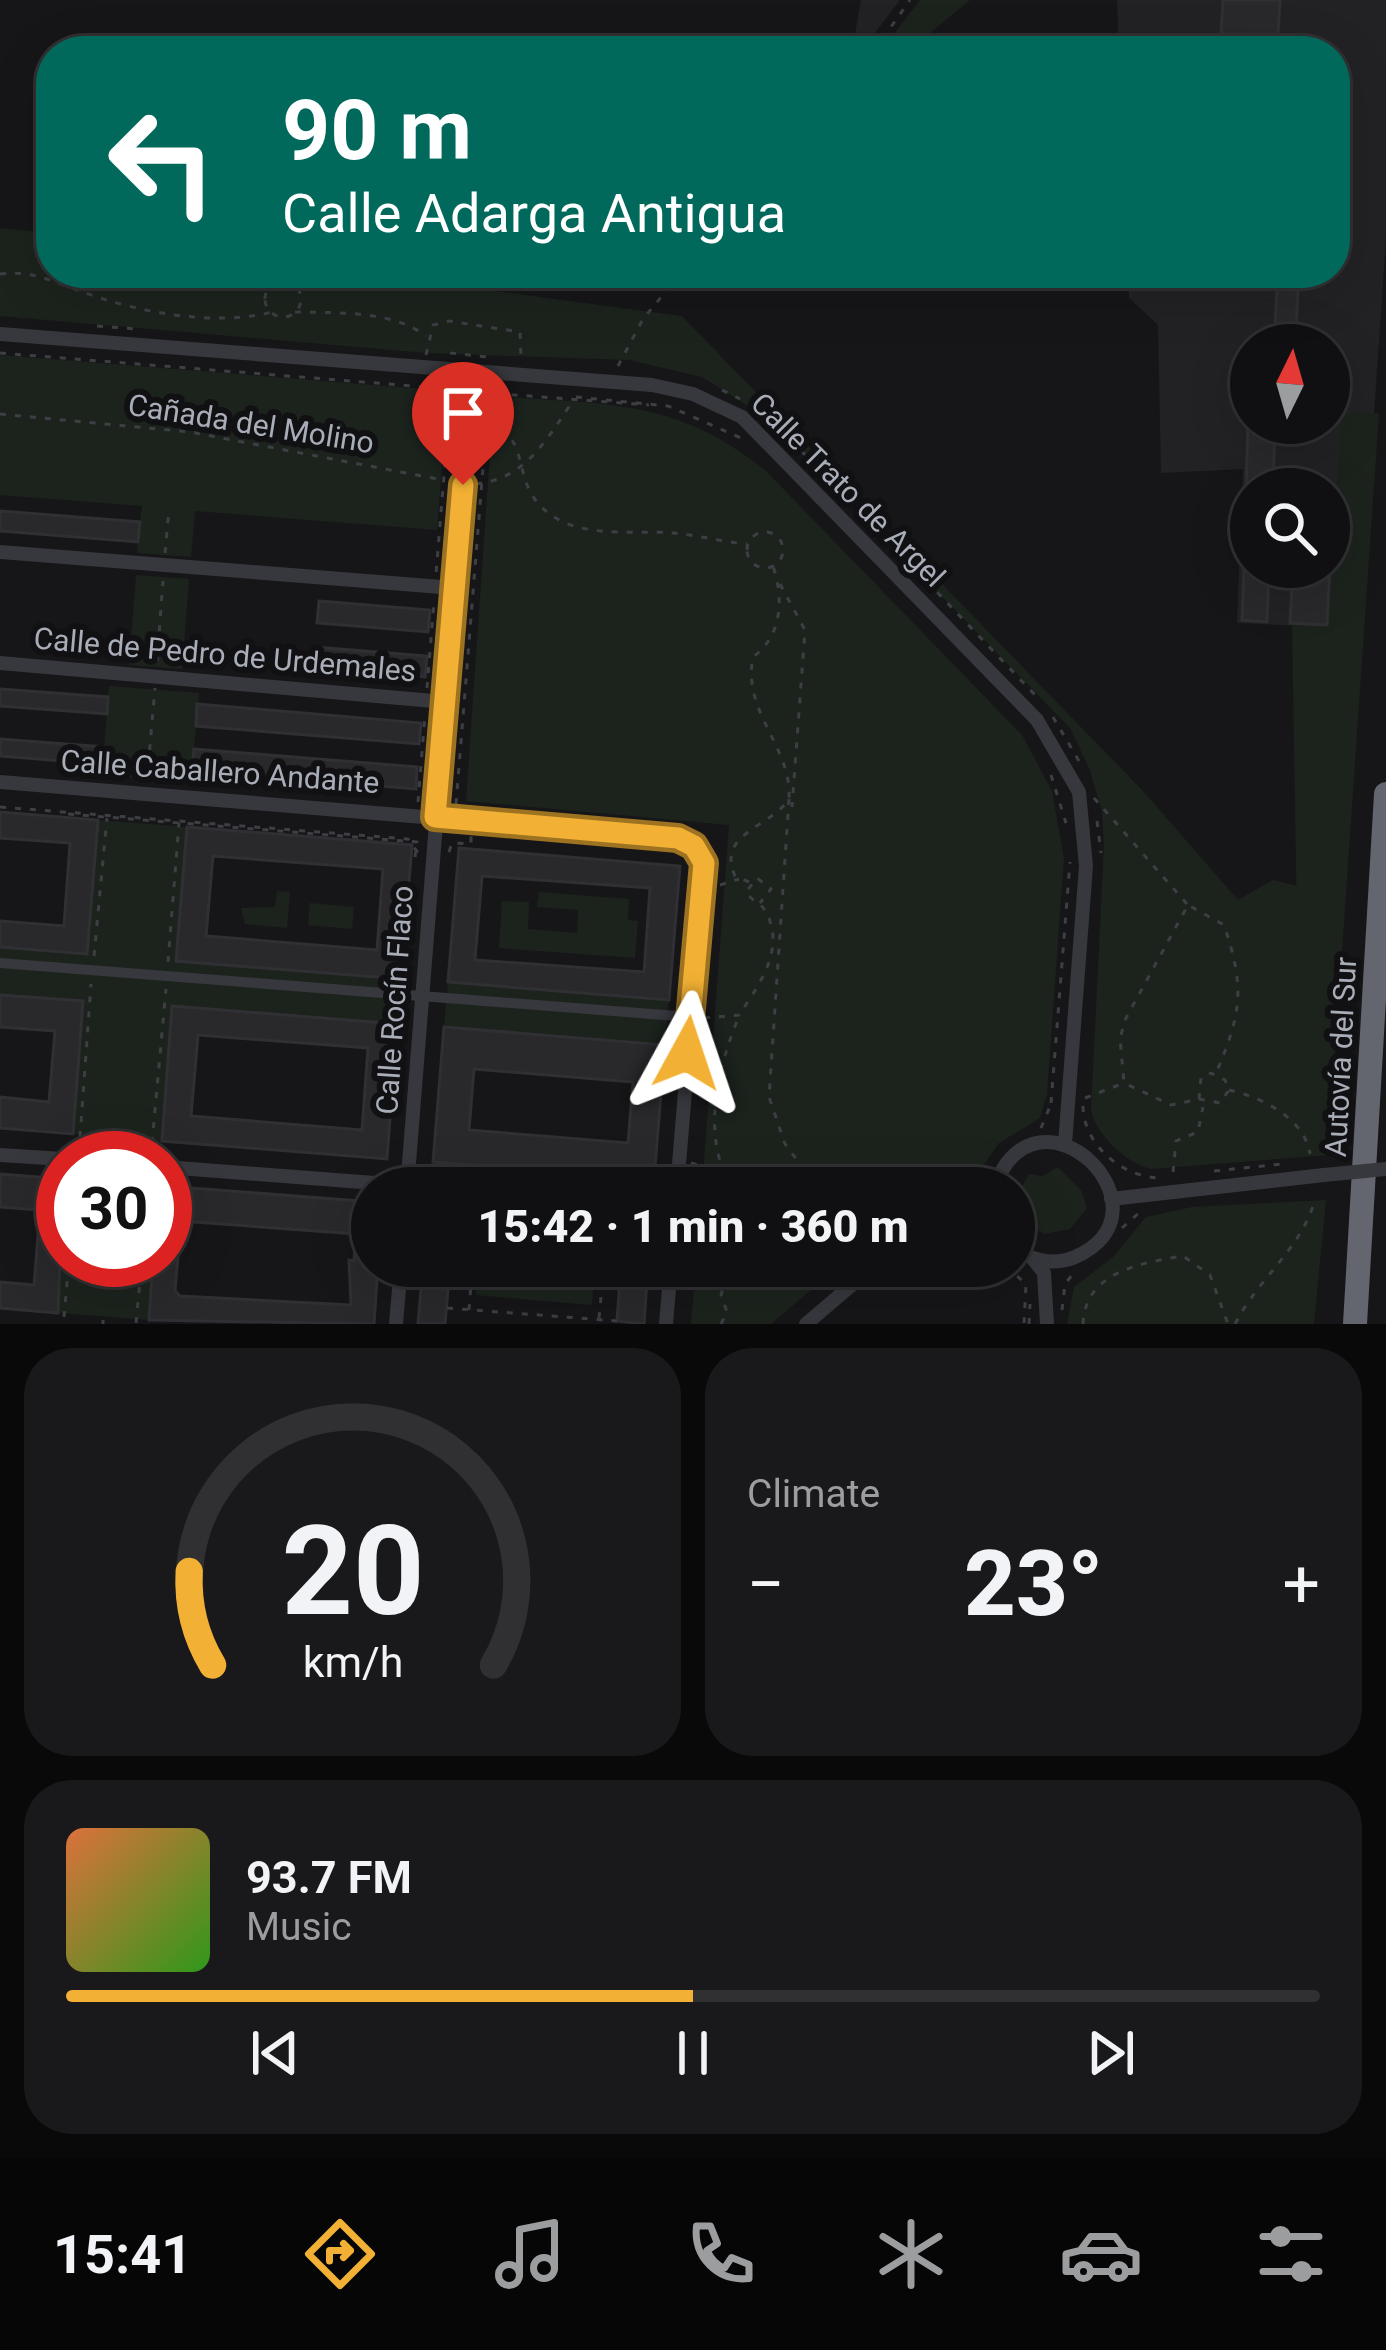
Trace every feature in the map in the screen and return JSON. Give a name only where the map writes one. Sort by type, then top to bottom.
[{"type":"highway","name":"Autovía del Sur","points":[[1355,1324],[1386,794]]},
{"type":"street","name":"Calle Trato de Argel","points":[[0,334],[601,380],[693,394],[742,417],[1037,720],[1079,792],[1085,848],[1077,1097],[1065,1144]]},
{"type":"street","name":"Calle Rocín Flaco","points":[[409,1167],[472,370]]},
{"type":"street","points":[[0,552],[454,588]]},
{"type":"street","name":"Calle de Pedro de Urdemales","points":[[0,662],[445,702]]},
{"type":"street","name":"Calle Caballero Andante","points":[[0,782],[435,817],[472,814],[678,838],[694,846],[704,863],[690,1017]]},
{"type":"street","points":[[0,962],[690,1017],[678,1167]]},
{"type":"street","points":[[1008,1167],[1015,1156],[1047,1143],[1065,1144],[1097,1164],[1112,1199],[1104,1231],[1081,1255],[1065,1261],[1035,1259]]},
{"type":"street","points":[[0,1155],[36,1157]]},
{"type":"street","points":[[1112,1199],[1324,1167],[1386,1169]]},
{"type":"street","points":[[192,1169],[351,1182]]},
{"type":"street","points":[[1035,1260],[1045,1273],[1048,1289],[1046,1324]]},
{"type":"street","points":[[1048,1289],[1065,1261]]},
{"type":"street","points":[[397,1324],[400,1287]]},
{"type":"street","points":[[666,1324],[669,1287]]},
{"type":"street","points":[[806,1324],[857,1287]]},
{"type":"path","points":[[885,36],[910,0]]},
{"type":"path","points":[[0,274],[36,276]]},
{"type":"path","points":[[72,288],[171,313],[379,317],[414,327],[427,337]]},
{"type":"path","points":[[270,288],[266,302],[272,313]]},
{"type":"path","points":[[291,288],[300,295],[295,312]]},
{"type":"path","points":[[636,369],[617,367],[643,319],[669,288]]},
{"type":"path","points":[[424,367],[433,325],[449,321],[508,326],[520,332],[519,374]]},
{"type":"path","points":[[524,467],[575,398],[601,380]]},
{"type":"path","points":[[716,388],[769,419],[1036,697]]},
{"type":"path","points":[[0,808],[411,842],[416,855],[448,855],[452,843],[471,844],[472,814],[456,806],[489,393],[668,406],[718,424],[746,442]]},
{"type":"path","points":[[575,398],[649,406]]},
{"type":"path","name":"Cañada del Molino","points":[[0,414],[190,432],[463,485],[524,467]]},
{"type":"path","points":[[468,419],[487,422],[509,435],[532,496],[541,506],[585,529],[747,544],[760,532],[777,536],[783,552],[773,566]]},
{"type":"path","points":[[747,544],[755,566],[773,566]]},
{"type":"path","points":[[773,566],[805,630],[769,1097],[785,1144],[802,1167]]},
{"type":"path","points":[[778,580],[774,638],[754,657],[752,691],[763,727],[787,765],[791,815]]},
{"type":"path","points":[[1049,712],[1087,781]]},
{"type":"path","points":[[1046,762],[1067,825]]},
{"type":"path","points":[[1100,871],[1093,796],[1188,905],[1223,925],[1241,998],[1216,1073]]},
{"type":"path","points":[[760,902],[768,898],[770,884],[762,878],[748,882],[741,878],[729,864],[733,846],[745,831],[776,818],[789,799]]},
{"type":"path","points":[[1051,1102],[1070,858]]},
{"type":"path","points":[[720,885],[741,878]]},
{"type":"path","points":[[724,1167],[718,1154],[716,1103],[724,1051],[769,965],[772,925],[760,902],[748,896],[748,882]]},
{"type":"path","points":[[1124,1083],[1120,1038],[1126,1018],[1188,905]]},
{"type":"path","points":[[690,1017],[739,1015]]},
{"type":"path","points":[[1216,1073],[1228,1090],[1289,1118],[1307,1134],[1310,1154]]},
{"type":"path","points":[[1199,1099],[1201,1078],[1216,1073]]},
{"type":"path","points":[[1077,1097],[1083,1079]]},
{"type":"path","points":[[1050,1094],[1096,1098],[1124,1083]]},
{"type":"path","points":[[1124,1083],[1171,1105],[1199,1099]]},
{"type":"path","points":[[1199,1099],[1220,1103],[1228,1090]]},
{"type":"path","points":[[1173,1172],[1176,1141],[1198,1132],[1204,1103]]},
{"type":"path","points":[[1216,1171],[1324,1167]]},
{"type":"path","points":[[1232,1324],[1268,1270],[1294,1246],[1313,1206]]},
{"type":"path","points":[[1083,1324],[1087,1300],[1101,1280],[1183,1256],[1210,1275],[1232,1324]]},
{"type":"path","points":[[64,1317],[67,1287]]},
{"type":"path","points":[[136,1323],[139,1287]]},
{"type":"path","points":[[469,1310],[471,1287]]},
{"type":"path","points":[[599,1320],[602,1287]]},
{"type":"path","points":[[721,1324],[727,1312],[723,1287]]},
{"type":"path","points":[[1026,1287],[1027,1324]]},
{"type":"path","points":[[1027,1324],[1030,1287]]},
{"type":"path","points":[[447,1308],[617,1321]]},
{"type":"shaded area","points":[[861,0],[900,0],[872,36],[855,36]]},
{"type":"shaded area","points":[[920,0],[970,0],[926,36],[892,36]]},
{"type":"shaded area","points":[[1117,0],[1386,0],[1386,239],[1374,414],[1350,528],[1350,468],[1161,473],[1158,325],[1129,298],[1129,288],[1350,288],[1350,36],[1118,36]]},
{"type":"shaded area","points":[[0,228],[36,232],[36,288],[472,288],[682,316],[1143,791],[1238,900],[1273,880],[1296,886],[1292,625],[1327,624],[1330,588],[1350,588],[1350,468],[1338,468],[1340,444],[1350,444],[1350,414],[1379,413],[1328,1155],[1152,1169],[1133,1162],[1105,1137],[1091,1109],[1104,846],[1102,811],[1089,768],[1070,728],[769,419],[702,377],[629,360],[426,353],[0,316]]},
{"type":"shaded area","points":[[0,355],[448,391],[437,530],[195,511],[191,557],[137,553],[142,506],[0,495]]},
{"type":"shaded area","points":[[494,396],[637,409],[701,429],[766,471],[1022,735],[1052,791],[1064,859],[1047,1094],[1040,1118],[999,1143],[982,1167],[704,1167],[729,825],[466,801]]},
{"type":"shaded area","points":[[136,575],[189,579],[182,669],[129,665]]},
{"type":"shaded area","points":[[1238,588],[1337,588],[1329,627],[1237,623]]},
{"type":"shaded area","points":[[109,686],[199,693],[191,782],[102,775]]},
{"type":"shaded area","points":[[98,820],[187,827],[176,961],[401,979],[397,1024],[173,1006],[163,1131],[73,1131],[83,1002],[0,995],[0,947],[87,954]]},
{"type":"shaded area","points":[[277,891],[290,892],[287,928],[245,924],[241,908],[275,907]]},
{"type":"shaded area","points":[[539,892],[629,899],[628,920],[638,921],[635,958],[499,948],[502,901],[529,902],[528,929],[577,933],[578,910],[537,907]]},
{"type":"shaded area","points":[[310,903],[354,907],[352,929],[308,925]]},
{"type":"shaded area","points":[[448,982],[669,1000],[665,1045],[444,1027]]},
{"type":"shaded area","points":[[1058,1167],[1081,1190],[1087,1208],[1070,1229],[1044,1234],[1035,1229],[1035,1175]]},
{"type":"shaded area","points":[[1326,1200],[1314,1324],[1067,1324],[1074,1287],[1113,1257],[1146,1217],[1192,1207]]},
{"type":"shaded area","points":[[60,1287],[151,1287],[149,1320],[58,1313]]},
{"type":"shaded area","points":[[477,1287],[593,1287],[592,1305],[476,1295]]},
{"type":"shaded area","points":[[694,1287],[814,1287],[771,1324],[691,1324]]},
{"type":"building","points":[[1223,0],[1280,0],[1278,36],[1221,36]]},
{"type":"building","points":[[1277,288],[1298,288],[1296,324],[1275,324]]},
{"type":"building","points":[[1247,444],[1274,444],[1274,468],[1247,468]]},
{"type":"building","points":[[0,511],[140,522],[138,542],[0,531]]},
{"type":"building","points":[[1243,588],[1268,588],[1267,622],[1242,620]]},
{"type":"building","points":[[1292,588],[1329,588],[1327,625],[1290,623]]},
{"type":"building","points":[[319,601],[430,610],[428,632],[317,623]]},
{"type":"building","points":[[315,647],[427,656],[425,677],[313,668]]},
{"type":"building","points":[[0,689],[108,697],[107,714],[0,706]]},
{"type":"building","points":[[197,704],[421,723],[419,744],[196,726]]},
{"type":"building","points":[[0,739],[104,747],[102,764],[0,756]]},
{"type":"building","points":[[194,749],[417,767],[416,789],[192,771]]},
{"type":"building","points":[[0,812],[98,820],[87,954],[0,947],[0,921],[64,926],[70,843],[0,838]]},
{"type":"building","points":[[187,827],[412,845],[401,979],[176,961]],"holes":[[[213,856],[383,869],[377,950],[206,936]]]},
{"type":"building","points":[[459,848],[680,866],[669,1000],[448,982]],"holes":[[[482,876],[650,888],[644,972],[475,960]]]},
{"type":"building","points":[[0,995],[83,1001],[73,1131],[0,1128],[0,1097],[49,1102],[55,1031],[0,1027]]},
{"type":"building","points":[[172,1006],[397,1024],[387,1159],[192,1143],[192,1131],[163,1131]],"holes":[[[198,1035],[368,1048],[362,1130],[191,1116]]]},
{"type":"building","points":[[444,1027],[665,1045],[655,1167],[433,1162]],"holes":[[[474,1069],[633,1082],[628,1143],[469,1130]]]},
{"type":"building","points":[[0,1174],[36,1177],[36,1210],[0,1207]]},
{"type":"building","points":[[192,1188],[351,1200],[351,1234],[192,1222]]},
{"type":"building","points":[[36,1260],[36,1287],[59,1287],[58,1313],[0,1308],[0,1282],[34,1285]]},
{"type":"building","points":[[349,1260],[351,1287],[377,1287],[374,1324],[149,1320],[151,1287],[175,1287],[180,1296],[351,1305]]},
{"type":"building","points":[[421,1287],[448,1287],[445,1324],[418,1324]]},
{"type":"building","points":[[619,1287],[647,1287],[644,1324],[617,1321]]},
{"type":"route","points":[[463,485],[435,817],[678,838],[694,846],[704,863],[687,1053]]}]
